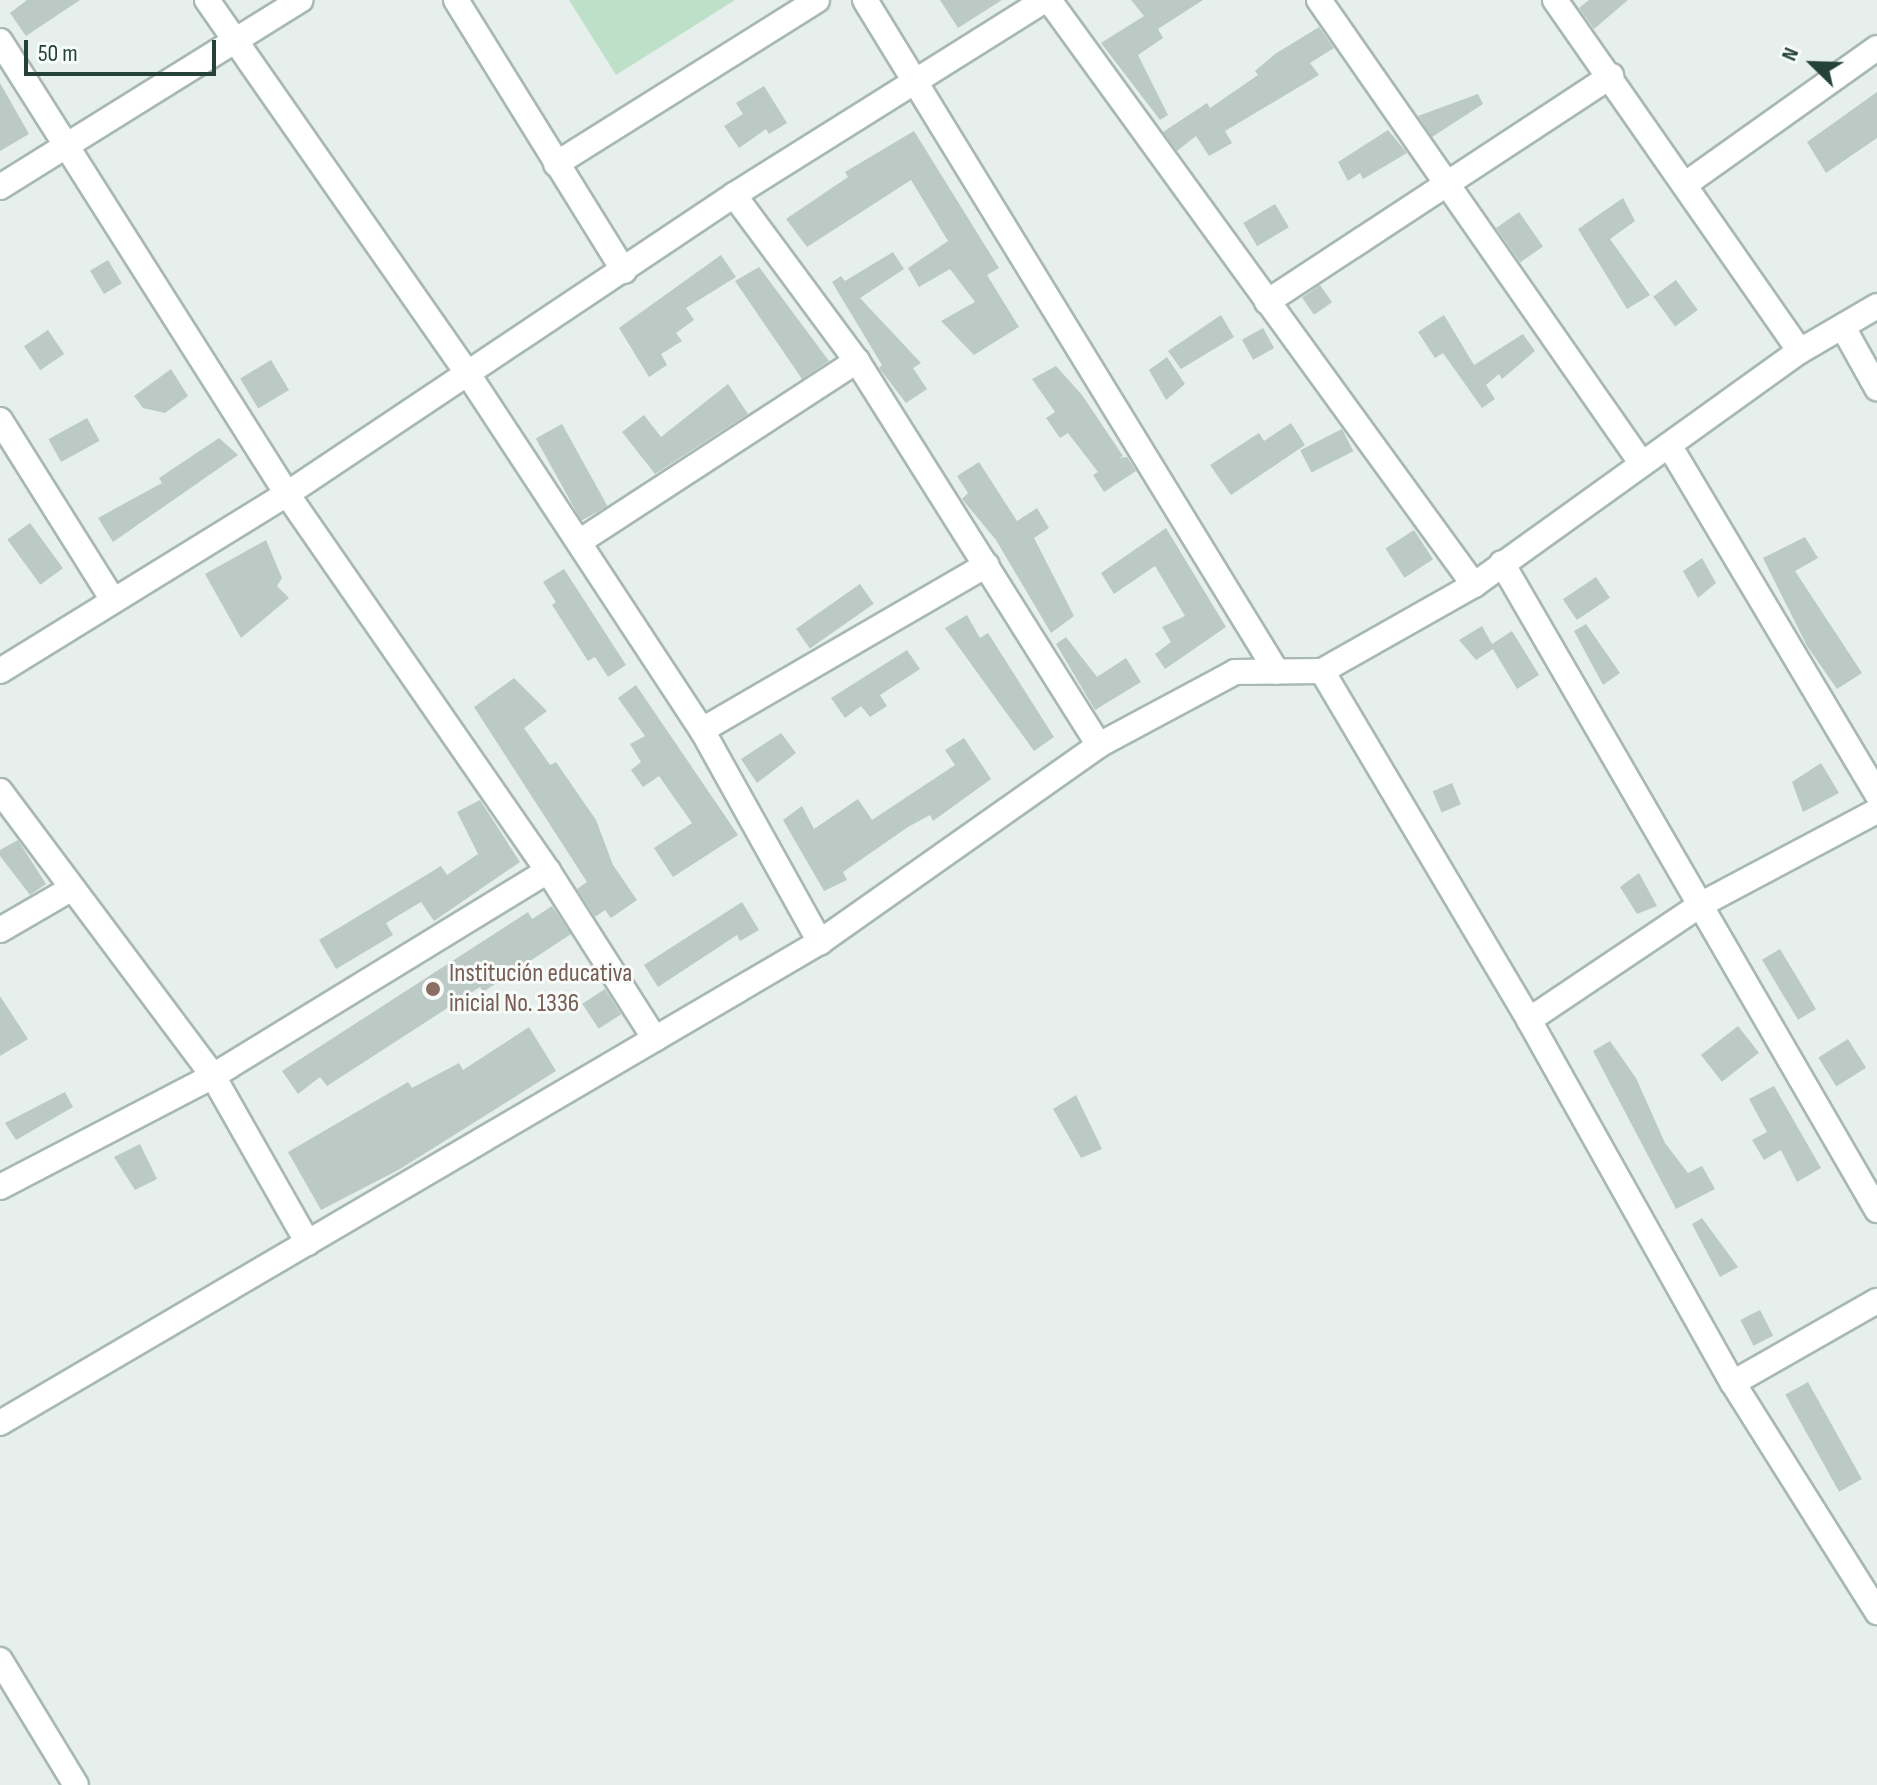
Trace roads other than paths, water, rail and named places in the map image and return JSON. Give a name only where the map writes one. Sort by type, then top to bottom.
[{"type":"street","points":[[207,0],[468,374],[702,730],[820,942]]},
{"type":"street","points":[[0,187],[235,44],[301,0]]},
{"type":"street","points":[[456,0],[624,271]]},
{"type":"street","points":[[556,164],[817,0]]},
{"type":"street","points":[[865,0],[1277,672]]},
{"type":"street","points":[[0,671],[287,494],[734,195],[1047,0],[1474,585]]},
{"type":"street","points":[[1319,0],[1642,464]]},
{"type":"street","points":[[1555,0],[1687,183],[1800,351]]},
{"type":"street","points":[[0,41],[287,494],[548,871],[655,1039]]},
{"type":"street","points":[[1687,183],[1877,48]]},
{"type":"street","points":[[1267,302],[1448,186],[1611,76]]},
{"type":"street","points":[[734,195],[857,361],[1099,745]]},
{"type":"street","points":[[0,1423],[820,942],[1099,745],[1235,672],[1322,671],[1474,585],[1800,351],[1844,329],[1877,306]]},
{"type":"street","points":[[1844,329],[1877,388]]},
{"type":"street","points":[[579,542],[857,361]]},
{"type":"street","points":[[0,420],[113,600]]},
{"type":"street","points":[[1669,445],[1877,794]]},
{"type":"street","points":[[1502,563],[1877,1210]]},
{"type":"street","points":[[702,730],[987,565]]},
{"type":"street","points":[[1322,671],[1529,1020],[1733,1383],[1877,1612]]},
{"type":"street","points":[[0,791],[69,890],[213,1076],[308,1243]]},
{"type":"street","points":[[1529,1020],[1700,905],[1877,811]]},
{"type":"street","points":[[0,1187],[213,1076],[548,871]]},
{"type":"street","points":[[0,930],[69,890]]},
{"type":"street","points":[[1733,1383],[1877,1301]]},
{"type":"street","points":[[0,1660],[76,1785]]},
{"type":"place","name":"Institución educativa inicial No. 1336","points":[[433,989]]}]
